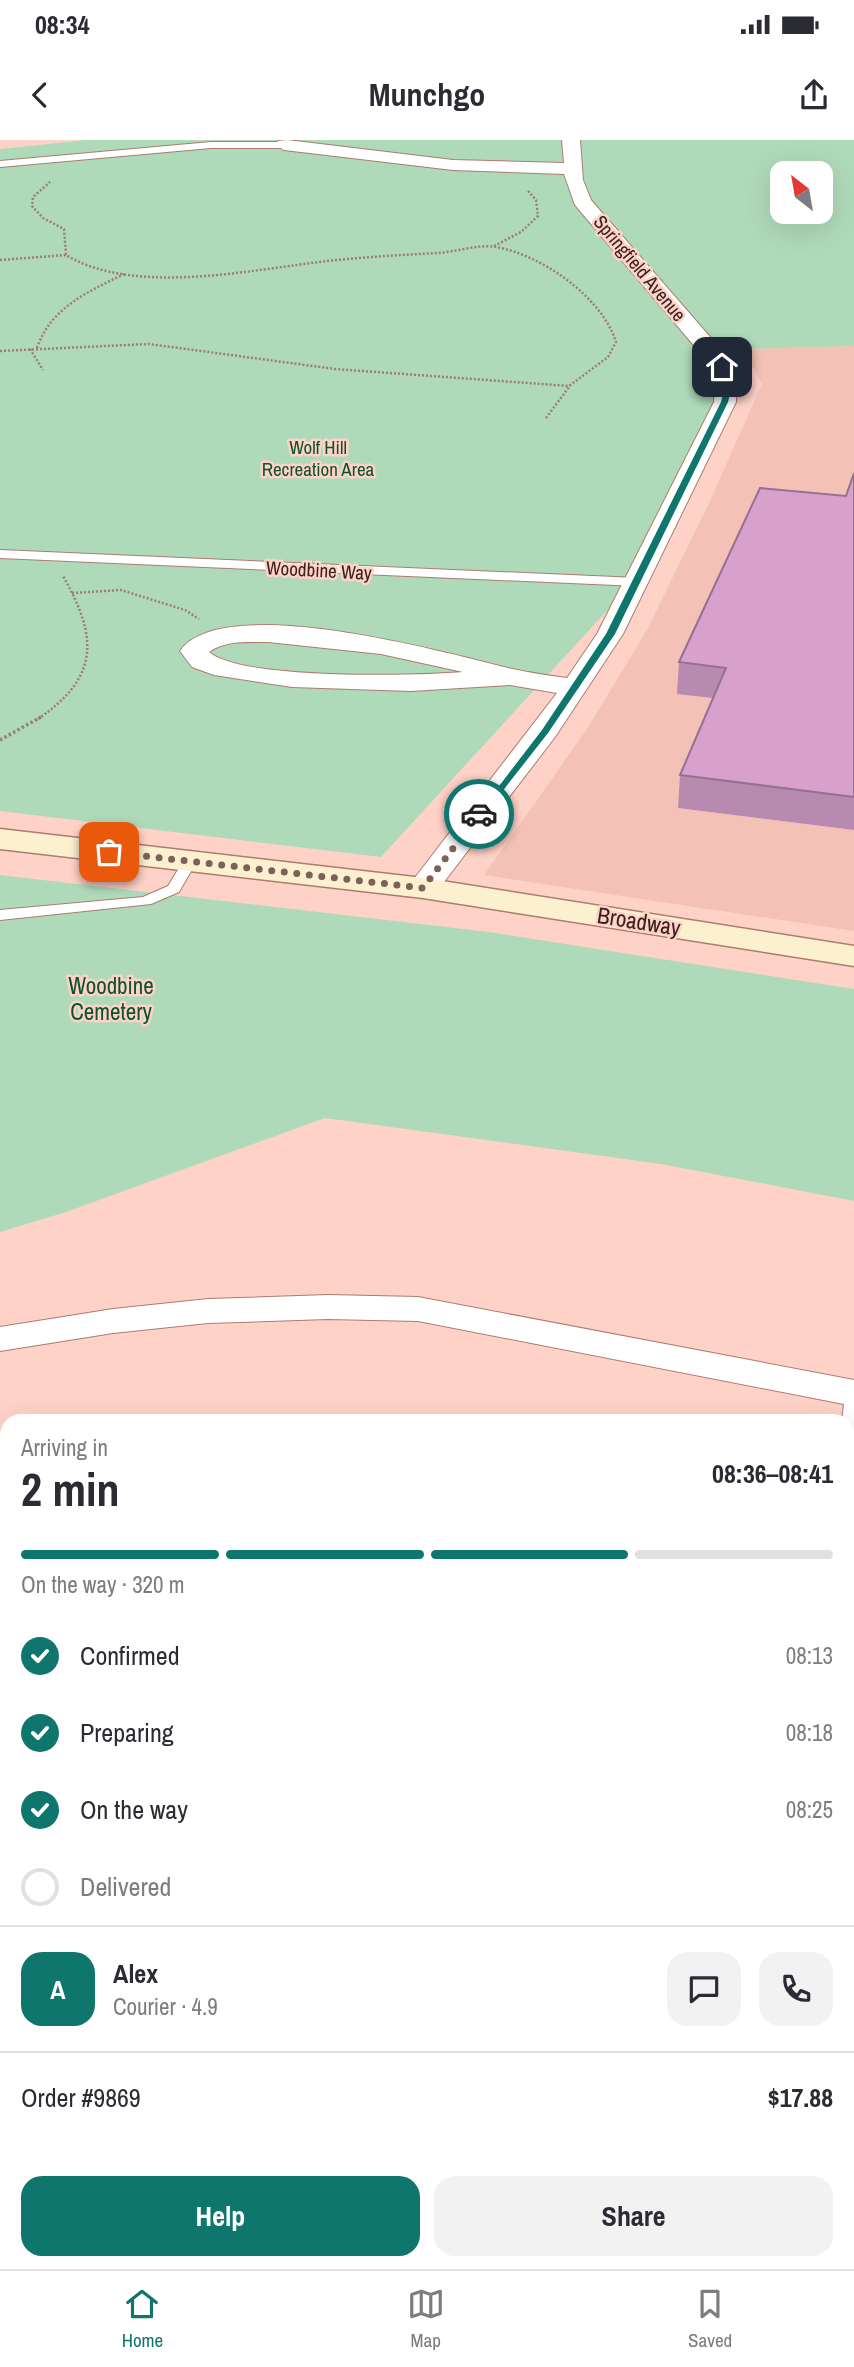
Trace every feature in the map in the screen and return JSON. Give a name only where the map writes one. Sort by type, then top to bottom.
[{"type":"street","name":"Springfield Avenue","points":[[423,888],[519,767],[610,634],[725,402],[726,376],[716,358],[582,201],[572,169],[571,140]]},
{"type":"street","points":[[284,145],[453,165],[572,169]]},
{"type":"street","points":[[509,677],[411,683],[237,672],[215,668],[193,656],[196,645],[218,636],[272,633],[435,656],[509,677],[575,688]]},
{"type":"street","name":"Broadway","points":[[0,839],[423,888],[854,956]]},
{"type":"street","points":[[0,1339],[113,1321],[208,1311],[328,1307],[418,1309],[854,1393]]},
{"type":"lane","points":[[0,164],[226,144],[284,145]]},
{"type":"lane","name":"Woodbine Way","points":[[0,554],[638,582]]},
{"type":"lane","points":[[0,915],[146,901],[174,889],[190,861]]},
{"type":"path","points":[[56,180],[42,186],[31,200],[37,213],[64,229],[63,250],[66,256]]},
{"type":"path","points":[[0,260],[66,256],[89,267],[125,274],[232,274],[357,257],[493,247],[547,269],[574,286],[609,322],[616,342],[614,349],[598,366],[569,386],[546,418]]},
{"type":"path","points":[[37,348],[40,334],[54,317],[79,297],[125,274]]},
{"type":"path","points":[[0,351],[124,344],[166,345],[335,369],[569,386]]},
{"type":"path","points":[[30,349],[43,370]]},
{"type":"path","points":[[0,740],[54,708],[68,694],[83,666],[88,635],[72,593],[54,557]]},
{"type":"path","points":[[72,593],[121,590],[185,610],[218,636]]},
{"type":"shaded area","points":[[854,346],[854,931],[484,875],[587,729],[647,630],[709,503],[762,384],[750,362],[734,349]]},
{"type":"green space","name":"Wolf Hill Recreation Area","points":[[86,140],[854,140],[854,346],[709,350],[724,391],[637,578],[381,857],[0,811],[0,149]]},
{"type":"green space","name":"Woodbine Cemetery","points":[[0,875],[489,932],[854,989],[854,1201],[661,1164],[325,1118],[66,1212],[0,1232]]},
{"type":"building","points":[[854,473],[854,797],[680,775],[726,668],[679,662],[760,488],[846,496]]},
{"type":"way so far","points":[[109,852],[423,888],[479,814]]},
{"type":"route","points":[[479,814],[545,732],[610,634],[725,402],[728,390],[722,367]]}]
